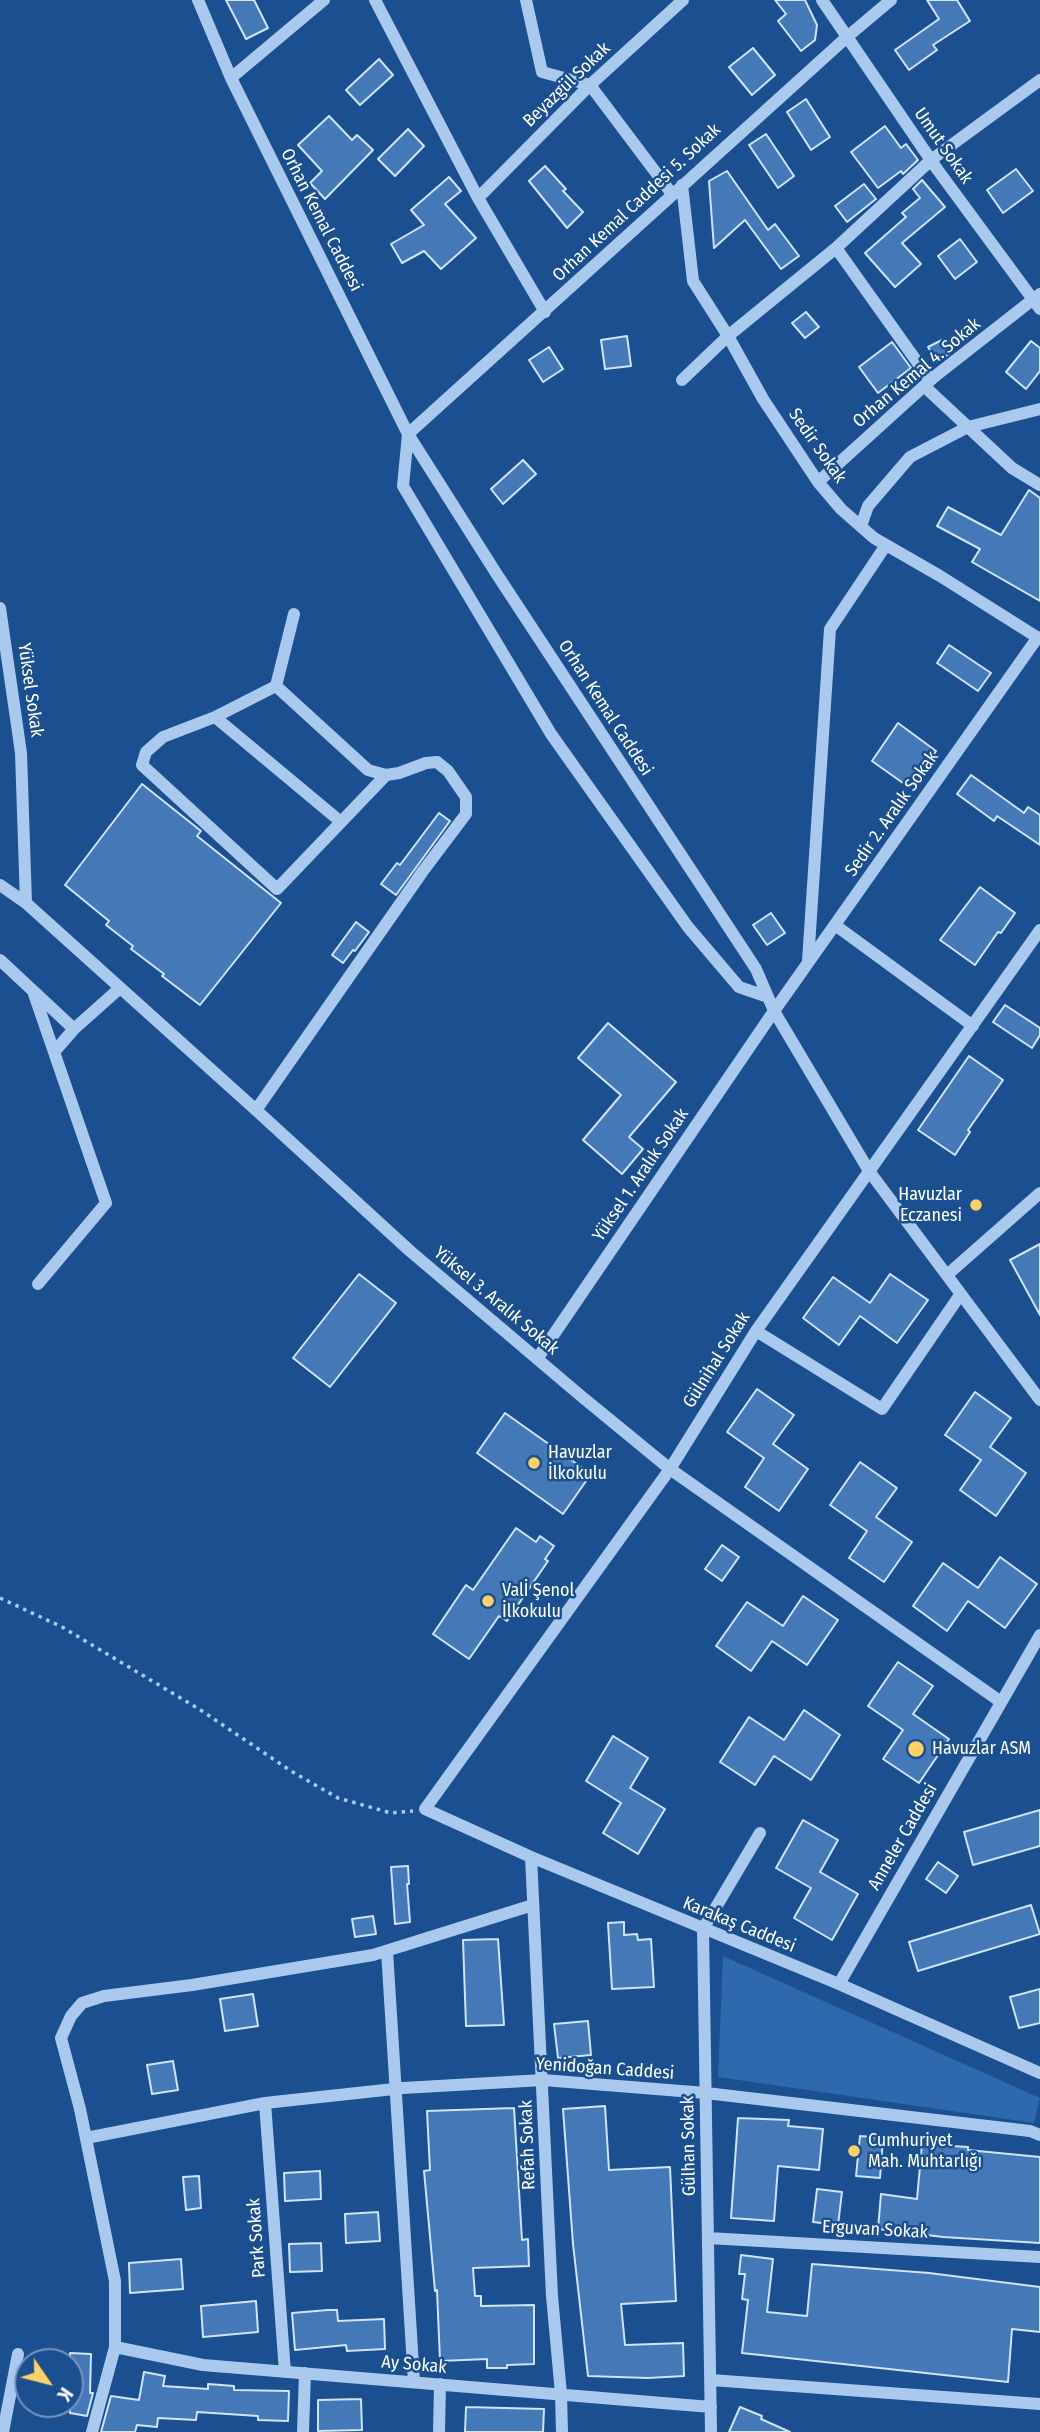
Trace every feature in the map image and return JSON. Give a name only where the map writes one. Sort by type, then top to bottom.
[{"type":"street","name":"Orhan Kemal Caddesi","points":[[198,0],[231,79],[408,435],[756,970],[774,1011],[869,1171],[1040,1400]]},
{"type":"street","points":[[231,79],[324,0]]},
{"type":"street","points":[[375,0],[478,198],[545,312]]},
{"type":"street","points":[[526,0],[542,72],[590,85],[677,190]]},
{"type":"street","name":"Beyazgül Sokak","points":[[478,198],[590,85],[683,0]]},
{"type":"street","name":"Umut Sokak","points":[[822,0],[931,160],[1038,301]]},
{"type":"street","name":"Orhan Kemal Caddesi 5. Sokak","points":[[408,435],[891,0]]},
{"type":"street","points":[[682,380],[728,336],[836,248],[931,160],[1040,80]]},
{"type":"street","name":"Sedir Sokak","points":[[677,190],[693,281],[763,399],[818,482],[841,509],[886,545],[1039,638]]},
{"type":"street","points":[[836,248],[927,383],[968,427],[1012,468],[1040,485]]},
{"type":"street","name":"Orhan Kemal 4. Sokak","points":[[818,482],[927,383],[1038,301]]},
{"type":"street","points":[[860,526],[868,506],[910,457],[968,427],[1040,409]]},
{"type":"street","points":[[408,435],[404,486],[551,734],[697,937],[739,987],[768,996]]},
{"type":"street","points":[[808,963],[830,629],[886,545]]},
{"type":"street","name":"Yüksel Sokak","points":[[0,608],[5,673],[21,753],[26,903]]},
{"type":"street","points":[[294,614],[276,686],[215,717],[163,737],[146,752],[142,765],[277,889],[386,775]]},
{"type":"street","name":"Sedir 2. Aralık Sokak","points":[[774,1011],[1039,638]]},
{"type":"street","points":[[256,1110],[415,882],[466,814],[466,797],[449,771],[437,762],[386,775],[368,770],[276,686]]},
{"type":"street","points":[[215,717],[341,822]]},
{"type":"street","name":"Yüksel 3. Aralık Sokak","points":[[0,885],[26,903],[410,1251],[670,1469],[1001,1702]]},
{"type":"street","points":[[835,925],[973,1026]]},
{"type":"street","name":"Gülnihal Sokak","points":[[425,1809],[670,1469],[756,1331],[1040,930]]},
{"type":"street","points":[[0,960],[74,1030]]},
{"type":"street","points":[[54,1052],[120,988]]},
{"type":"street","points":[[33,991],[106,1203],[38,1284]]},
{"type":"street","name":"Yüksel 1. Aralık Sokak","points":[[537,1359],[774,1011]]},
{"type":"street","points":[[947,1275],[1040,1193]]},
{"type":"street","points":[[756,1331],[882,1409],[960,1296]]},
{"type":"street","name":"Anneler Caddesi","points":[[839,1984],[1040,1635]]},
{"type":"street","name":"Karakaş Caddesi","points":[[425,1809],[531,1857],[839,1984],[1040,2073]]},
{"type":"street","points":[[703,1929],[760,1833]]},
{"type":"street","name":"Refah Sokak","points":[[531,1857],[552,2296],[562,2432]]},
{"type":"street","points":[[92,2432],[115,2347],[115,2281],[86,2138],[61,2038],[71,2016],[82,2003],[104,1996],[192,1985],[373,1955],[533,1905]]},
{"type":"street","name":"Gülhan Sokak","points":[[703,1929],[711,2432]]},
{"type":"street","points":[[387,1951],[414,2382]]},
{"type":"street","name":"Yenidoğan Caddesi","points":[[86,2138],[265,2102],[397,2089],[543,2080],[706,2093],[1030,2131],[1040,2135]]},
{"type":"street","name":"Park Sokak","points":[[265,2102],[285,2371]]},
{"type":"street","name":"Erguvan Sokak","points":[[708,2238],[1040,2257]]},
{"type":"street","name":"Ay Sokak","points":[[115,2347],[203,2365],[711,2407]]},
{"type":"street","points":[[303,2432],[305,2373]]},
{"type":"street","points":[[6,2431],[14,2380]]},
{"type":"street","points":[[711,2380],[1040,2404]]},
{"type":"street","points":[[439,2432],[440,2384]]},
{"type":"path","points":[[0,1598],[62,1627],[200,1709],[291,1771],[338,1798],[391,1813],[425,1809]]},
{"type":"shaded area","points":[[723,1956],[1040,2098],[1034,2123],[718,2077]]},
{"type":"building","points":[[226,0],[254,0],[268,28],[246,39]]},
{"type":"building","points":[[775,0],[805,0],[817,25],[815,40],[801,51],[778,21],[786,14]]},
{"type":"building","points":[[927,0],[957,0],[970,21],[933,45],[937,50],[909,70],[895,50],[939,19]]},
{"type":"building","points":[[753,48],[775,75],[752,95],[729,67]]},
{"type":"building","points":[[379,59],[393,75],[360,105],[346,90]]},
{"type":"building","points":[[806,99],[830,137],[811,150],[787,112]]},
{"type":"building","points":[[329,116],[352,140],[357,135],[373,150],[325,199],[310,183],[322,171],[298,145]]},
{"type":"building","points":[[885,126],[901,148],[906,144],[918,160],[903,174],[901,171],[878,188],[851,152]]},
{"type":"building","points":[[408,129],[424,146],[395,176],[378,159]]},
{"type":"building","points":[[766,134],[794,176],[778,188],[749,145]]},
{"type":"building","points":[[545,166],[583,212],[567,228],[529,181]]},
{"type":"building","points":[[1016,169],[1033,191],[1003,213],[987,190]]},
{"type":"building","points":[[727,171],[768,230],[775,224],[799,256],[781,269],[745,220],[714,248],[709,181]]},
{"type":"building","points":[[449,177],[461,191],[445,204],[476,238],[441,269],[424,251],[402,263],[391,244],[424,225],[411,210]]},
{"type":"building","points":[[922,180],[945,207],[902,243],[921,264],[895,287],[865,253],[906,217],[902,213],[920,198],[913,189]]},
{"type":"building","points":[[864,184],[876,199],[847,222],[835,206]]},
{"type":"building","points":[[960,239],[977,262],[955,279],[938,256]]},
{"type":"building","points":[[806,312],[819,327],[805,338],[792,323]]},
{"type":"building","points":[[627,336],[631,366],[605,369],[601,340]]},
{"type":"building","points":[[942,340],[950,353],[937,362],[928,347]]},
{"type":"building","points":[[1031,341],[1040,348],[1040,371],[1026,389],[1006,372]]},
{"type":"building","points":[[892,342],[911,368],[878,393],[859,367]]},
{"type":"building","points":[[549,347],[563,369],[543,382],[529,360]]},
{"type":"building","points":[[523,460],[536,474],[503,504],[491,489]]},
{"type":"building","points":[[1029,490],[1040,498],[1040,601],[972,562],[980,549],[937,526],[948,507],[1001,535]]},
{"type":"building","points":[[949,645],[991,673],[978,691],[937,663]]},
{"type":"building","points":[[898,723],[936,751],[910,788],[872,761]]},
{"type":"building","points":[[971,775],[1024,813],[1028,807],[1040,815],[1040,845],[997,816],[994,821],[957,794]]},
{"type":"building","points":[[142,784],[201,831],[197,836],[281,903],[200,1005],[131,949],[133,946],[106,925],[109,921],[65,885]]},
{"type":"building","points":[[439,813],[450,821],[396,895],[381,884],[397,863],[400,865]]},
{"type":"building","points":[[980,887],[1015,913],[975,965],[940,940]]},
{"type":"building","points":[[771,913],[785,933],[767,945],[753,925]]},
{"type":"building","points":[[356,922],[369,932],[343,963],[332,955]]},
{"type":"building","points":[[1005,1005],[1040,1028],[1040,1035],[1032,1048],[993,1022]]},
{"type":"building","points":[[608,1023],[676,1082],[629,1137],[643,1149],[622,1174],[583,1140],[621,1095],[578,1058]]},
{"type":"building","points":[[969,1056],[1003,1080],[968,1130],[970,1132],[955,1155],[918,1130]]},
{"type":"building","points":[[1040,1244],[1040,1315],[1010,1260]]},
{"type":"building","points":[[359,1274],[396,1303],[330,1387],[293,1358]]},
{"type":"building","points":[[890,1274],[928,1300],[897,1343],[860,1316],[839,1345],[803,1318],[833,1277],[870,1303]]},
{"type":"building","points":[[757,1389],[794,1415],[773,1444],[808,1469],[779,1511],[745,1487],[764,1458],[727,1432]]},
{"type":"building","points":[[975,1392],[1011,1418],[990,1447],[1026,1473],[996,1516],[960,1490],[981,1460],[945,1435]]},
{"type":"building","name":"Havuzlar İlkokulu","points":[[505,1413],[591,1474],[563,1514],[477,1453]]},
{"type":"building","points":[[860,1462],[897,1488],[876,1517],[912,1542],[884,1582],[849,1558],[867,1531],[830,1505]]},
{"type":"building","name":"Valİ Şenol İlkokulu","points":[[516,1528],[536,1542],[540,1536],[554,1546],[545,1559],[548,1561],[507,1621],[499,1616],[469,1659],[433,1634],[466,1585],[473,1590]]},
{"type":"building","points":[[722,1545],[739,1557],[722,1581],[705,1569]]},
{"type":"building","points":[[1000,1557],[1037,1584],[1005,1628],[968,1601],[947,1631],[913,1606],[943,1563],[978,1588]]},
{"type":"building","points":[[803,1596],[838,1620],[807,1665],[772,1641],[751,1671],[716,1646],[747,1602],[783,1626]]},
{"type":"building","points":[[898,1662],[933,1686],[913,1714],[949,1739],[919,1783],[883,1759],[903,1730],[868,1706]]},
{"type":"building","points":[[804,1710],[840,1735],[811,1780],[774,1756],[755,1785],[720,1762],[749,1717],[784,1740]]},
{"type":"building","points":[[613,1736],[648,1758],[630,1788],[665,1809],[638,1854],[603,1833],[621,1803],[586,1781]]},
{"type":"building","points":[[1040,1810],[1040,1846],[973,1865],[964,1832]]},
{"type":"building","points":[[803,1820],[838,1840],[820,1872],[858,1894],[832,1940],[794,1918],[811,1888],[776,1868]]},
{"type":"building","points":[[938,1862],[958,1876],[946,1893],[926,1879]]},
{"type":"building","points":[[408,1866],[410,1922],[395,1924],[391,1867]]},
{"type":"building","points":[[1031,1905],[1040,1934],[918,1971],[909,1942]]},
{"type":"building","points":[[373,1916],[376,1934],[355,1937],[352,1919]]},
{"type":"building","points":[[624,1922],[624,1935],[637,1934],[638,1940],[651,1939],[654,1987],[612,1989],[608,1923]]},
{"type":"building","points":[[498,1939],[504,2025],[466,2026],[463,1940]]},
{"type":"building","points":[[1040,1989],[1040,2023],[1019,2028],[1010,1997]]},
{"type":"building","points":[[253,1994],[258,2026],[225,2031],[220,1999]]},
{"type":"building","points":[[588,2021],[591,2055],[558,2058],[554,2024]]},
{"type":"building","points":[[173,2061],[178,2090],[152,2094],[147,2065]]},
{"type":"building","points":[[605,2106],[609,2170],[670,2167],[676,2301],[621,2304],[625,2345],[683,2343],[684,2376],[588,2376],[573,2244],[563,2109]]},
{"type":"building","points":[[514,2108],[522,2240],[528,2239],[529,2266],[473,2268],[475,2296],[481,2296],[481,2306],[534,2305],[534,2364],[487,2368],[487,2359],[440,2361],[437,2290],[435,2291],[424,2171],[430,2170],[427,2111]]},
{"type":"building","points":[[738,2118],[789,2120],[788,2126],[823,2129],[819,2170],[778,2166],[774,2221],[731,2218]]},
{"type":"building","points":[[860,2136],[883,2138],[880,2178],[856,2176]]},
{"type":"building","points":[[922,2144],[1040,2157],[1040,2243],[943,2237],[878,2229],[881,2194],[917,2199]]},
{"type":"building","points":[[320,2171],[321,2199],[285,2201],[284,2173]]},
{"type":"building","points":[[199,2176],[201,2208],[186,2210],[183,2177]]},
{"type":"building","points":[[817,2189],[842,2192],[838,2225],[813,2222]]},
{"type":"building","points":[[378,2212],[380,2241],[346,2243],[345,2214]]},
{"type":"building","points":[[321,2243],[322,2271],[290,2272],[289,2244]]},
{"type":"building","points":[[741,2255],[773,2259],[767,2312],[807,2316],[812,2264],[929,2273],[1040,2287],[1040,2332],[1012,2329],[1008,2382],[742,2353],[748,2300],[742,2299],[745,2274],[739,2274]]},
{"type":"building","points":[[181,2259],[183,2289],[130,2293],[129,2263]]},
{"type":"building","points":[[256,2301],[258,2332],[203,2337],[201,2306]]},
{"type":"building","points":[[337,2310],[338,2321],[384,2319],[385,2349],[347,2351],[346,2345],[295,2350],[292,2313]]},
{"type":"building","points":[[84,2354],[91,2354],[90,2393],[93,2393],[87,2416],[84,2415]]},
{"type":"building","points":[[144,2372],[165,2376],[163,2386],[208,2389],[208,2384],[234,2386],[234,2390],[289,2391],[288,2421],[197,2412],[196,2420],[158,2418],[157,2427],[137,2425],[135,2432],[101,2432],[111,2396],[139,2400]]},
{"type":"building","points":[[361,2399],[362,2430],[318,2431],[318,2400]]},
{"type":"building","points":[[466,2407],[544,2409],[543,2432],[465,2432]]},
{"type":"building","points":[[740,2407],[762,2416],[761,2419],[790,2432],[729,2432]]},
{"type":"place","name":"Havuzlar Eczanesi","points":[[976,1205]]},
{"type":"place","name":"Havuzlar İlkokulu","points":[[534,1463]]},
{"type":"place","name":"Valİ Şenol İlkokulu","points":[[488,1601]]},
{"type":"place","name":"Havuzlar ASM","points":[[916,1749]]},
{"type":"place","name":"Cumhuriyet Mah. Muhtarlığı","points":[[854,2151]]}]
